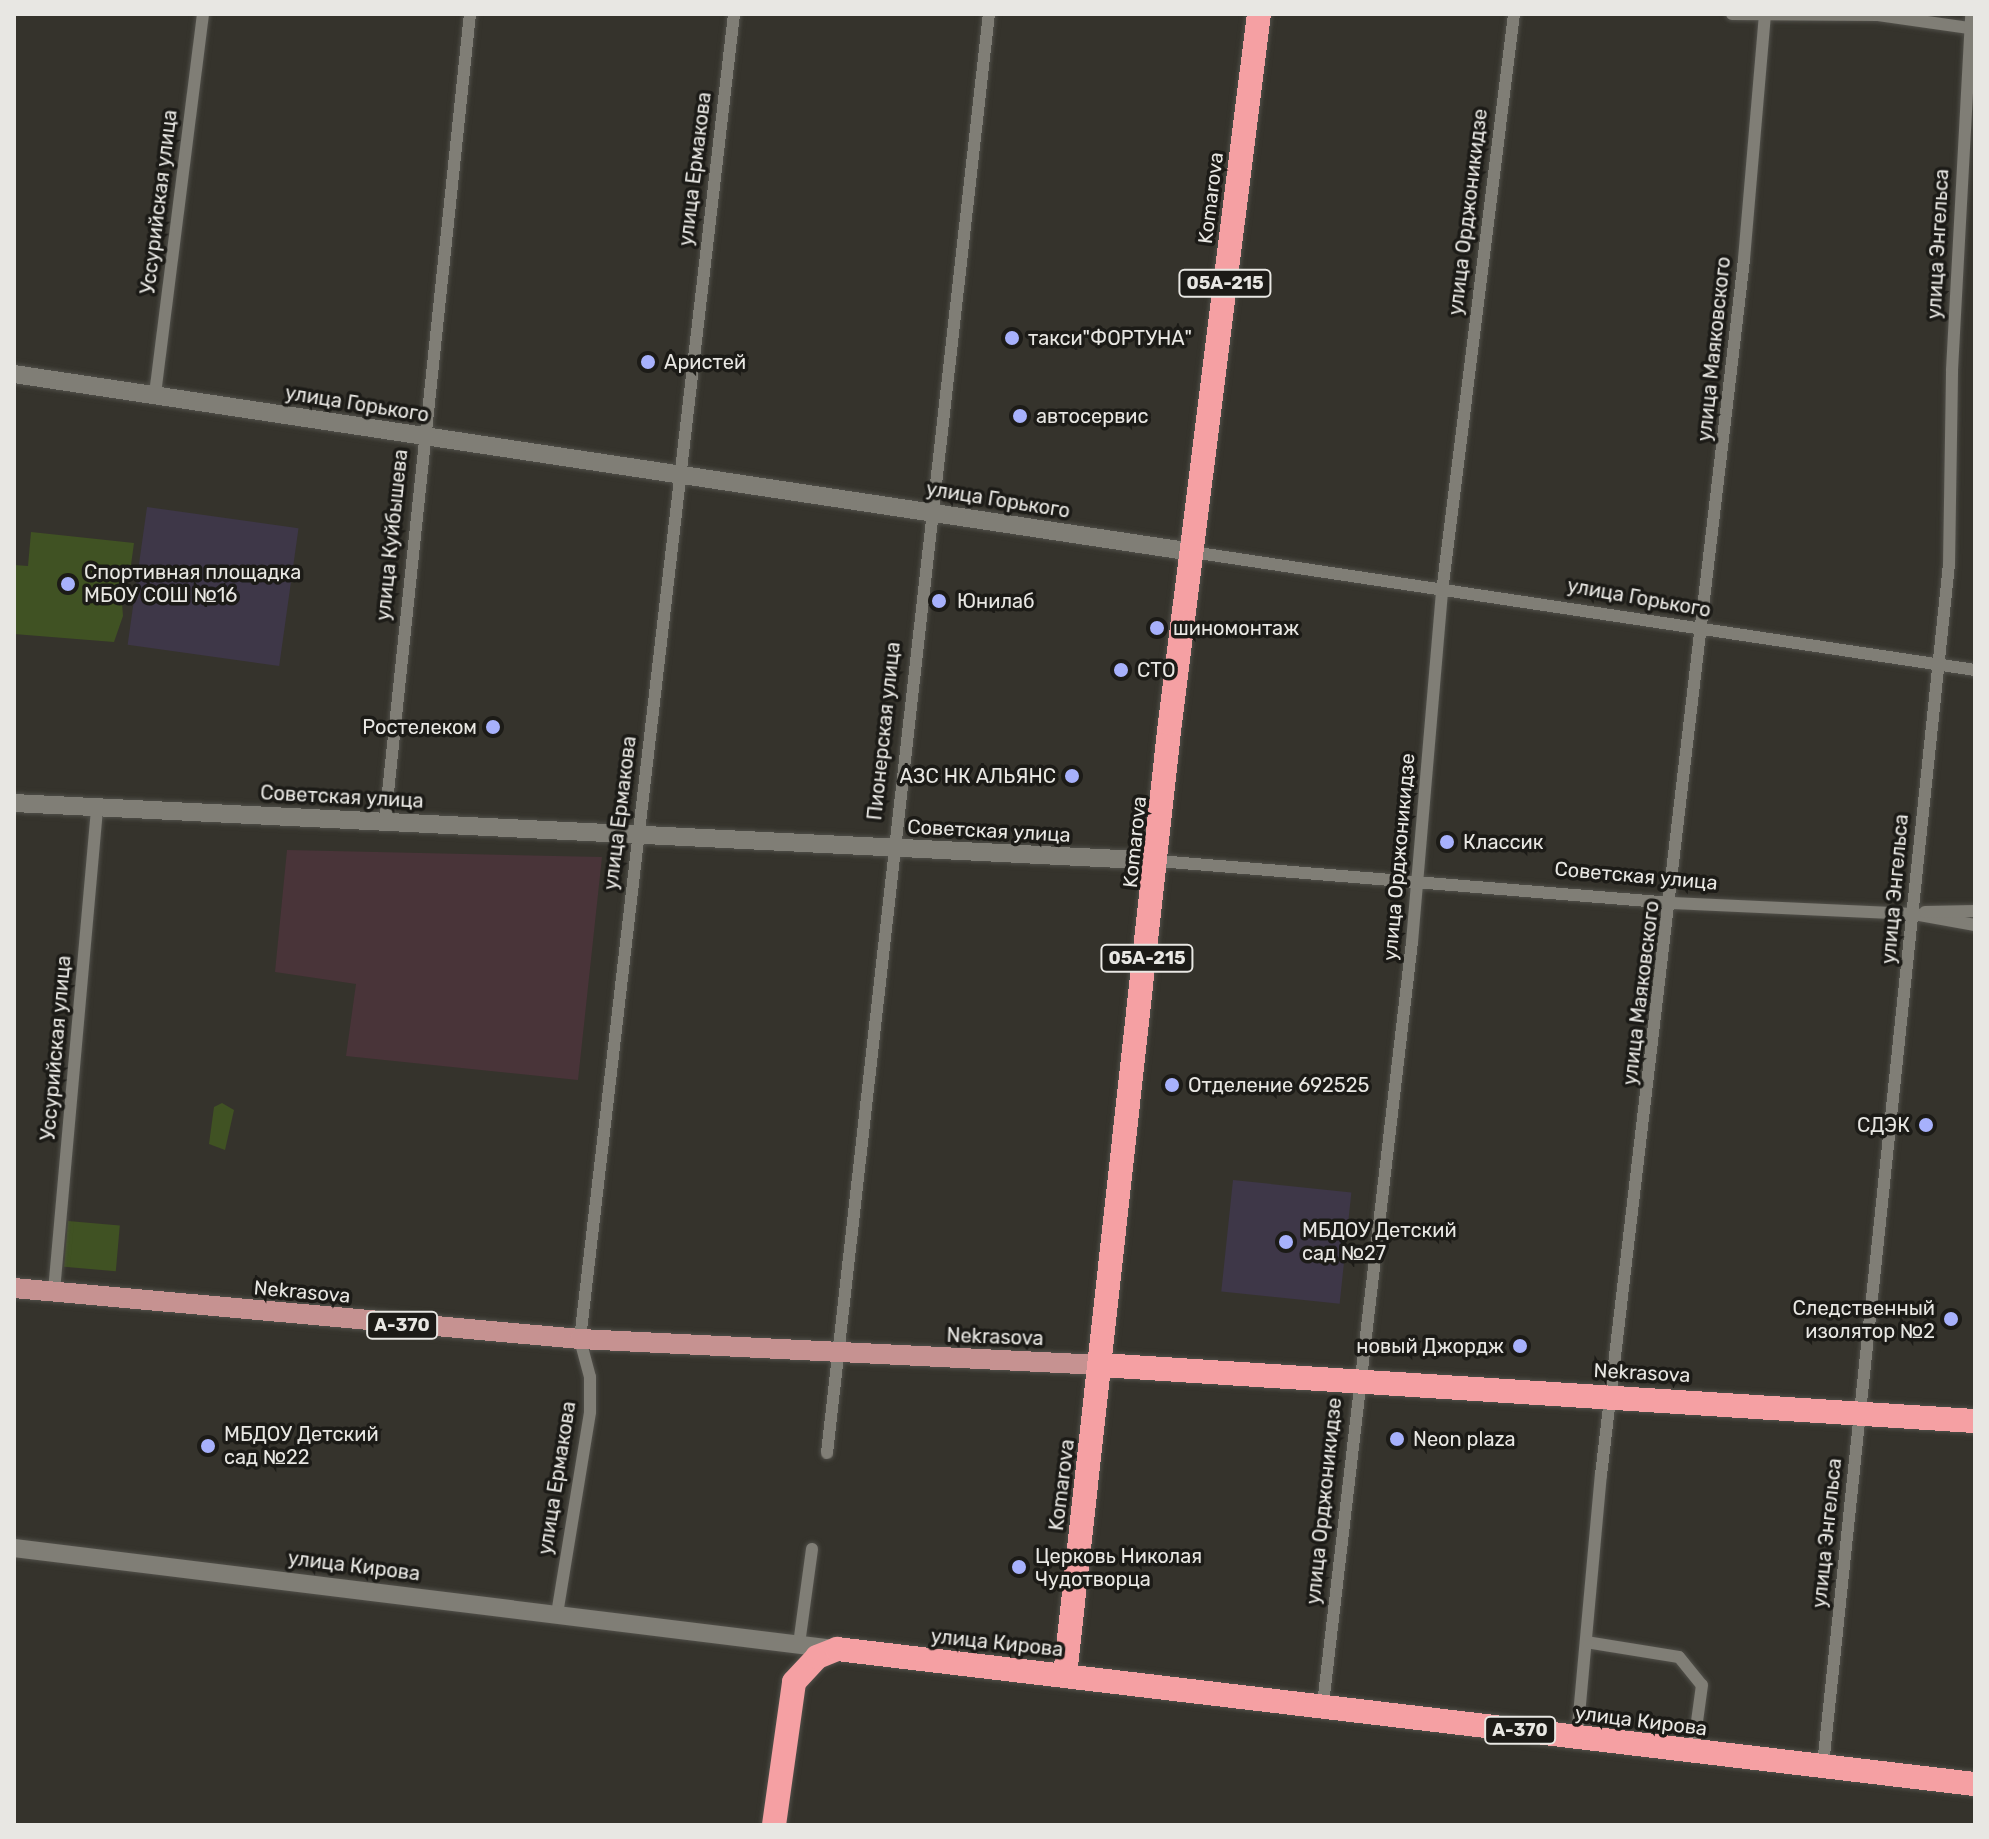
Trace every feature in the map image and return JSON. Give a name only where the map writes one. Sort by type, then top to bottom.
[{"type":"highway","name":"Komarova","points":[[1065,1675],[1192,552],[1259,14]]},
{"type":"highway","name":"Nekrasova","points":[[1101,1365],[1613,1395],[1975,1421]]},
{"type":"highway","name":"улица Кирова","points":[[837,1649],[1323,1704],[1975,1784]]},
{"type":"highway","points":[[774,1825],[794,1682],[817,1657],[837,1649]]},
{"type":"main road","name":"улица Горького","points":[[14,374],[1192,552]]},
{"type":"main road","name":"Советская улица","points":[[14,803],[1158,861]]},
{"type":"main road","name":"Nekrasova","points":[[14,1288],[580,1339],[1101,1365]]},
{"type":"main road","name":"улица Кирова","points":[[14,1548],[837,1649]]},
{"type":"main road","points":[[794,1682],[799,1644]]},
{"type":"street","name":"Уссурийская улица","points":[[155,394],[203,14]]},
{"type":"street","name":"улица Куйбышева","points":[[385,821],[422,436],[470,14]]},
{"type":"street","name":"улица Ермакова","points":[[557,1614],[590,1412],[590,1377],[580,1339],[734,14]]},
{"type":"street","name":"Пионерская улица","points":[[827,1453],[989,14]]},
{"type":"street","name":"улица Орджоникидзе","points":[[1323,1704],[1357,1381],[1418,881],[1442,592],[1514,14]]},
{"type":"street","points":[[1732,14],[1878,15],[1969,28]]},
{"type":"street","name":"улица Энгельса","points":[[1823,1765],[1914,914],[1935,662],[1949,565],[1952,370],[1971,14]]},
{"type":"street","name":"улица Маяковского","points":[[1577,1737],[1613,1395],[1703,633],[1765,16]]},
{"type":"street","name":"улица Горького","points":[[1192,552],[1442,592],[1567,606],[1703,633],[1935,662],[1975,670]]},
{"type":"street","name":"Уссурийская улица","points":[[54,1291],[97,809]]},
{"type":"street","name":"Советская улица","points":[[1158,861],[1672,903],[1914,914],[1975,911]]},
{"type":"street","name":"Советская улица","points":[[1914,914],[1975,925]]},
{"type":"street","points":[[799,1644],[812,1549]]},
{"type":"street","points":[[1586,1642],[1679,1657],[1702,1685],[1693,1751]]},
{"type":"shaded area","points":[[147,507],[299,528],[279,666],[128,645]]},
{"type":"shaded area","points":[[287,850],[602,857],[578,1080],[346,1056],[356,984],[275,972]]},
{"type":"shaded area","name":"МБДОУ Детский сад №27","points":[[1233,1180],[1351,1192],[1340,1304],[1221,1291]]},
{"type":"green space","name":"Спортивная площадка МБОУ СОШ №16","points":[[31,532],[134,543],[130,572],[120,578],[123,616],[114,642],[14,634],[14,565],[28,566]]},
{"type":"green space","points":[[222,1103],[234,1110],[225,1150],[209,1144],[214,1107]]},
{"type":"green space","points":[[68,1221],[120,1226],[116,1271],[64,1267]]},
{"type":"place","name":"такси\"ФОРТУНА\"","points":[[1012,338]]},
{"type":"place","name":"Аристей","points":[[648,362]]},
{"type":"place","name":"автосервис","points":[[1020,416]]},
{"type":"place","name":"Спортивная площадка МБОУ СОШ №16","points":[[68,584]]},
{"type":"place","name":"Юнилаб","points":[[939,601]]},
{"type":"place","name":"шиномонтаж","points":[[1157,628]]},
{"type":"place","name":"СТО","points":[[1121,670]]},
{"type":"place","name":"Ростелеком","points":[[493,727]]},
{"type":"place","name":"АЗС НК АЛЬЯНС","points":[[1072,776]]},
{"type":"place","name":"Классик","points":[[1447,842]]},
{"type":"place","name":"Отделение 692525","points":[[1172,1085]]},
{"type":"place","name":"СДЭК","points":[[1926,1125]]},
{"type":"place","name":"МБДОУ Детский сад №27","points":[[1286,1242]]},
{"type":"place","name":"Следственный изолятор №2","points":[[1951,1319]]},
{"type":"place","name":"новый Джордж","points":[[1520,1346]]},
{"type":"place","name":"Neon plaza","points":[[1397,1439]]},
{"type":"place","name":"МБДОУ Детский сад №22","points":[[208,1446]]},
{"type":"place","name":"Церковь Николая Чудотворца","points":[[1019,1567]]}]
